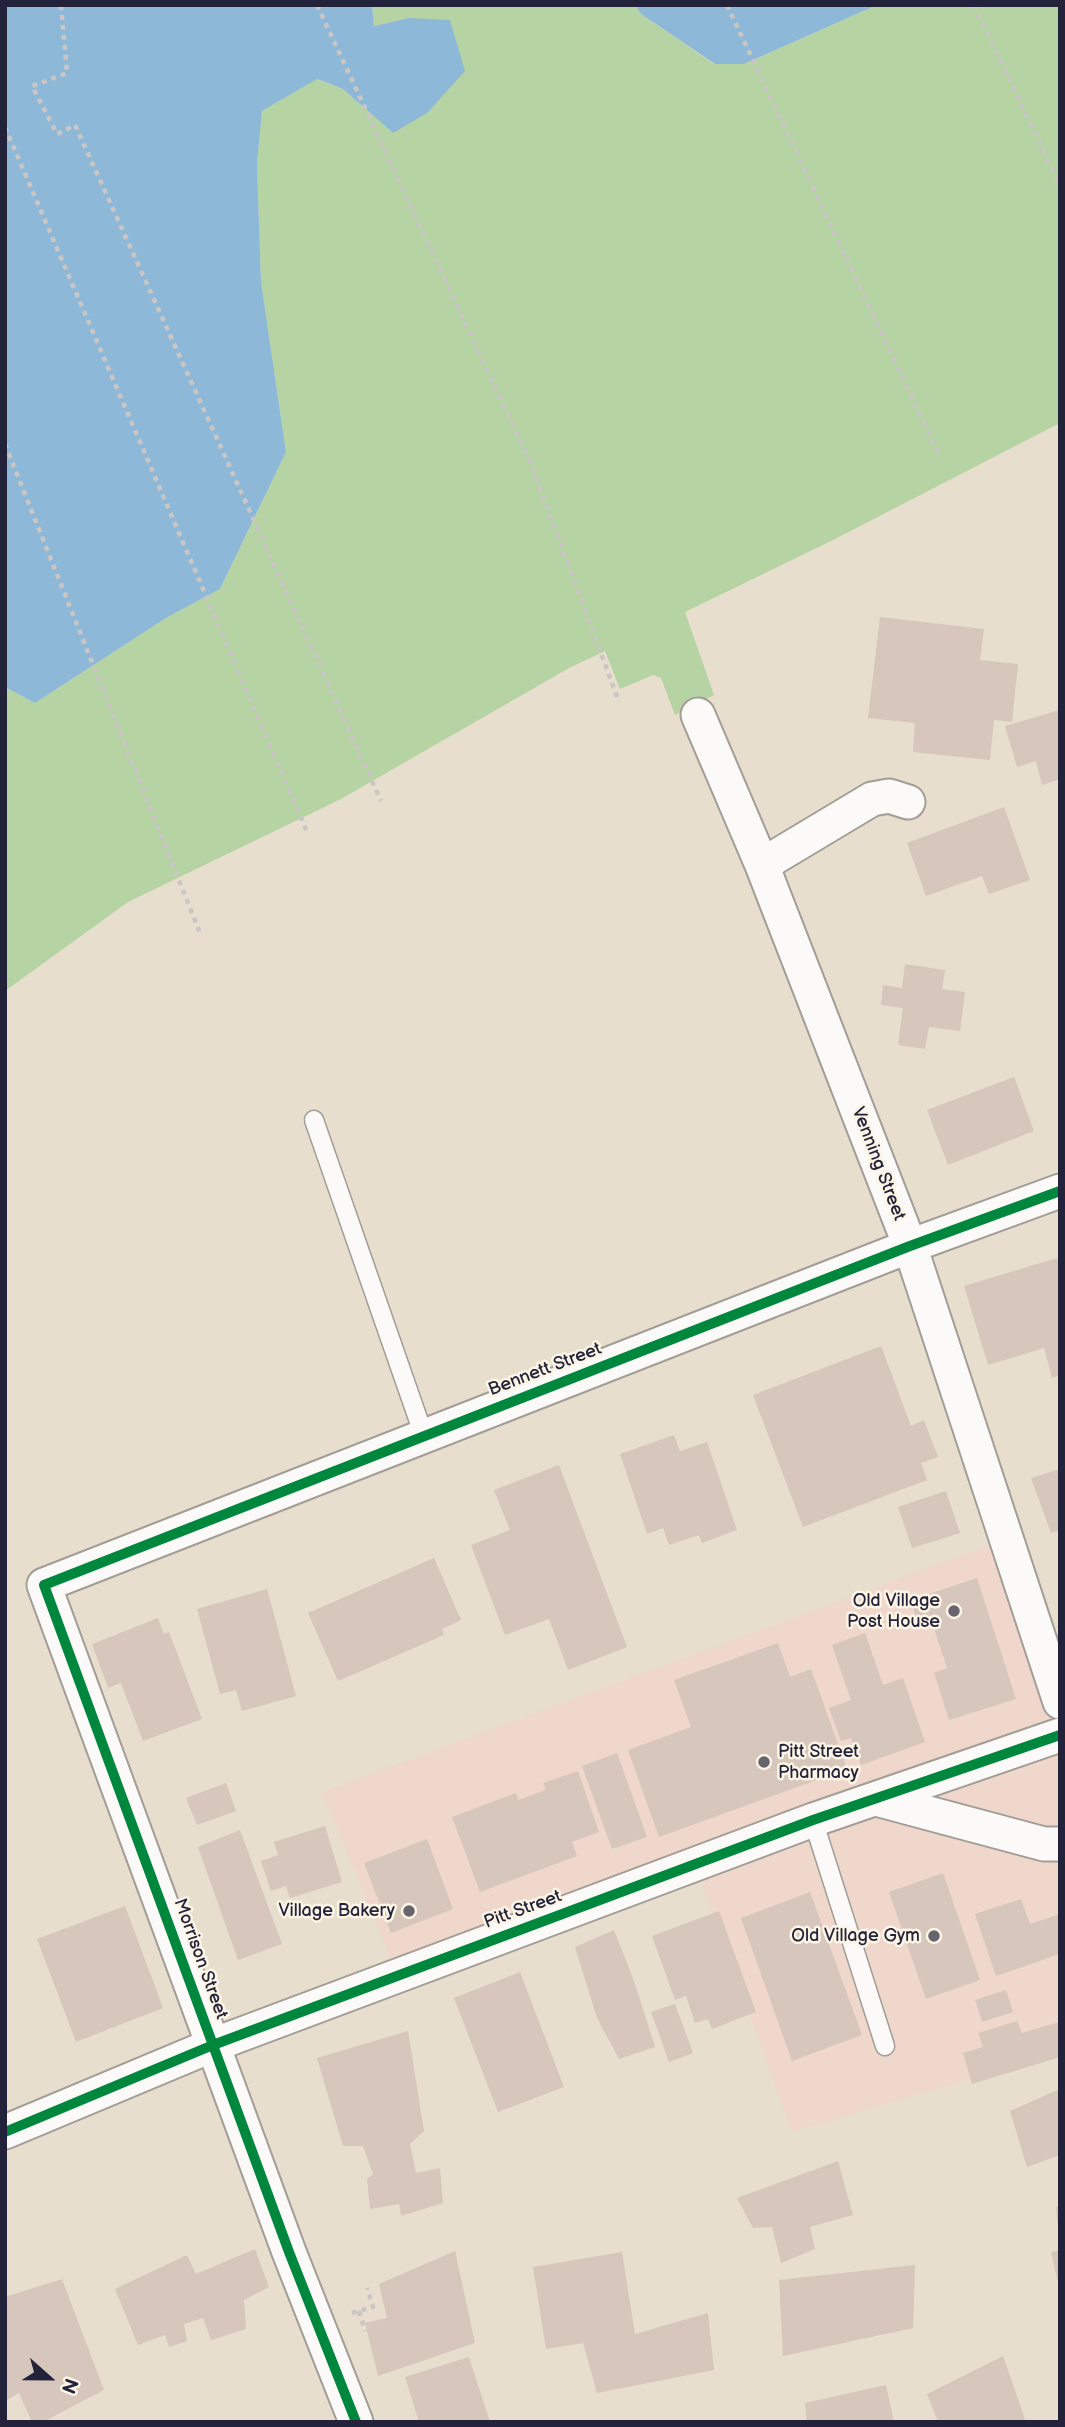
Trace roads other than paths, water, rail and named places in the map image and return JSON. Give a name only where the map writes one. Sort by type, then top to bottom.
[{"type":"street","name":"Venning Street","points":[[698,715],[762,865],[910,1247],[1060,1702]]},
{"type":"street","points":[[762,865],[872,799],[889,796],[908,802]]},
{"type":"street","name":"Bennett Street","points":[[44,1586],[910,1247],[1060,1191]]},
{"type":"street","name":"Morrison Street","points":[[44,1586],[289,2252],[356,2422]]},
{"type":"street","name":"Pitt Street","points":[[5,2132],[213,2045],[813,1820],[1060,1735]]},
{"type":"street","points":[[876,1799],[1044,1844],[1060,1844]]},
{"type":"lane","points":[[314,1120],[424,1436]]},
{"type":"lane","points":[[813,1820],[886,2046]]},
{"type":"water","points":[[5,5],[372,5],[374,26],[409,18],[450,20],[465,71],[427,113],[393,133],[343,89],[317,79],[262,111],[257,164],[261,282],[286,452],[220,589],[166,618],[35,703],[5,687]]},
{"type":"water","points":[[635,5],[877,5],[744,64],[715,64],[641,14]]},
{"type":"place","name":"Old Village Post House","points":[[954,1611]]},
{"type":"place","name":"Pitt Street Pharmacy","points":[[764,1762]]},
{"type":"place","name":"Village Bakery","points":[[409,1911]]},
{"type":"place","name":"Old Village Gym","points":[[934,1936]]}]
